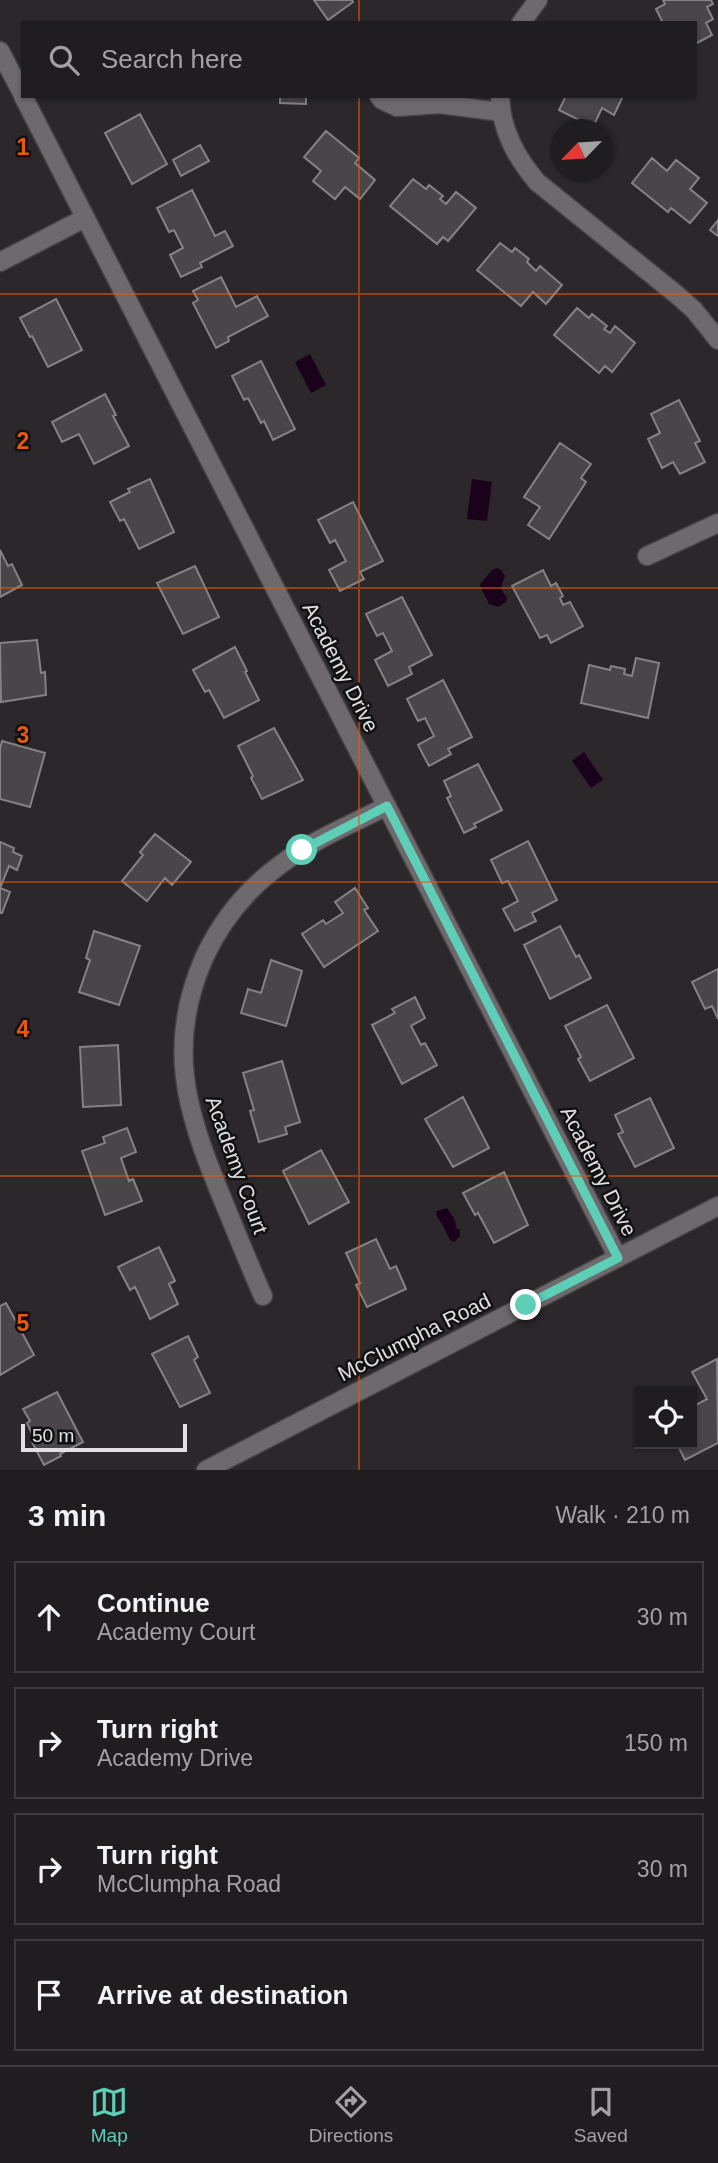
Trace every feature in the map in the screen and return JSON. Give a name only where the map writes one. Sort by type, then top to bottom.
[{"type":"street","points":[[522,21],[538,0]]},
{"type":"street","name":"Academy Drive","points":[[0,51],[21,92]]},
{"type":"street","name":"Academy Drive","points":[[24,98],[618,1258]]},
{"type":"street","points":[[380,98],[397,107],[500,104],[506,133],[515,152],[537,182],[676,294],[694,310],[718,340]]},
{"type":"street","points":[[0,262],[85,218]]},
{"type":"street","points":[[647,556],[718,523]]},
{"type":"street","name":"Academy Court","points":[[263,1296],[191,1115],[183,1061],[188,1007],[198,972],[210,946],[247,894],[282,863],[302,850],[387,806]]},
{"type":"street","name":"McClumpha Road","points":[[206,1470],[718,1206]]},
{"type":"shaded area","points":[[310,354],[326,385],[311,393],[295,362]]},
{"type":"shaded area","points":[[472,479],[492,482],[487,521],[467,519]]},
{"type":"shaded area","points":[[496,568],[505,576],[502,587],[507,597],[506,602],[498,607],[489,604],[480,586]]},
{"type":"shaded area","points":[[584,752],[603,780],[591,788],[572,761]]},
{"type":"shaded area","points":[[447,1208],[455,1220],[456,1228],[460,1230],[460,1236],[454,1242],[450,1240],[436,1215],[437,1211]]},
{"type":"building","points":[[314,0],[352,0],[353,2],[328,20]]},
{"type":"building","points":[[663,0],[711,0],[713,4],[707,7],[713,19],[706,23],[712,35],[697,43],[697,21],[662,21],[656,9],[665,4]]},
{"type":"building","points":[[280,98],[306,98],[306,104],[280,103]]},
{"type":"building","points":[[565,98],[622,98],[614,115],[602,108],[597,119],[577,119],[559,110]]},
{"type":"building","points":[[140,114],[167,164],[132,184],[105,133]]},
{"type":"building","points":[[326,131],[359,158],[355,163],[375,180],[360,199],[345,187],[335,199],[313,181],[321,171],[304,157]]},
{"type":"building","points":[[200,145],[209,161],[181,176],[173,160]]},
{"type":"building","points":[[652,158],[667,171],[676,160],[699,178],[690,189],[707,203],[690,223],[671,208],[668,212],[632,183]]},
{"type":"building","points":[[413,179],[426,189],[429,185],[443,196],[440,199],[446,204],[456,192],[476,208],[448,241],[443,237],[437,244],[390,206]]},
{"type":"building","points":[[192,190],[215,236],[225,231],[233,246],[200,263],[202,267],[181,277],[170,255],[183,248],[174,230],[169,232],[157,208]]},
{"type":"building","points":[[718,220],[718,236],[710,230]]},
{"type":"building","points":[[500,243],[512,252],[515,248],[529,259],[527,262],[536,271],[540,266],[562,285],[546,304],[533,292],[521,306],[477,270]]},
{"type":"building","points":[[221,277],[236,307],[257,296],[268,316],[228,337],[229,341],[216,348],[193,303],[198,300],[193,291]]},
{"type":"building","points":[[56,299],[82,350],[48,367],[20,318]]},
{"type":"building","points":[[577,308],[589,318],[592,314],[607,326],[604,329],[610,333],[615,326],[635,343],[612,372],[605,366],[599,373],[554,335]]},
{"type":"building","points":[[261,361],[295,429],[273,440],[248,398],[244,400],[232,376]]},
{"type":"building","points":[[105,394],[129,446],[94,464],[79,434],[62,442],[52,422]]},
{"type":"building","points":[[679,400],[700,441],[695,443],[705,462],[680,474],[673,462],[662,468],[648,439],[660,433],[651,414]]},
{"type":"building","points":[[560,443],[591,464],[581,478],[586,482],[549,539],[528,525],[540,507],[524,497]]},
{"type":"building","points":[[150,479],[174,532],[139,549],[124,519],[120,521],[110,502],[130,492],[128,489]]},
{"type":"building","points":[[353,502],[383,561],[360,572],[364,579],[340,591],[329,570],[346,561],[335,540],[330,543],[318,520]]},
{"type":"building","points":[[0,550],[8,566],[12,564],[22,585],[0,597]]},
{"type":"building","points":[[195,566],[219,617],[183,634],[157,583]]},
{"type":"building","points":[[543,570],[551,586],[556,583],[563,596],[560,598],[563,605],[570,602],[583,626],[551,643],[547,635],[540,638],[512,586]]},
{"type":"building","points":[[402,597],[432,655],[409,667],[412,674],[388,686],[375,660],[392,651],[383,633],[377,636],[366,614]]},
{"type":"building","points":[[37,640],[41,673],[45,672],[46,695],[1,702],[0,643]]},
{"type":"building","points":[[235,647],[259,700],[224,718],[209,690],[205,692],[193,670]]},
{"type":"building","points":[[636,658],[659,663],[648,718],[581,703],[589,665],[610,670],[611,666],[625,669],[624,674],[632,676]]},
{"type":"building","points":[[443,680],[472,737],[448,749],[451,754],[429,766],[418,745],[434,736],[425,718],[418,721],[407,699]]},
{"type":"building","points":[[274,728],[303,780],[262,799],[238,746]]},
{"type":"building","points":[[2,741],[45,753],[30,807],[0,799]]},
{"type":"building","points":[[478,764],[502,810],[474,824],[476,827],[464,833],[447,798],[451,796],[444,781]]},
{"type":"building","points":[[155,834],[191,862],[172,885],[165,878],[147,901],[122,881],[143,855],[140,852]]},
{"type":"building","points":[[528,841],[557,900],[532,913],[536,921],[515,931],[503,909],[518,901],[508,881],[502,883],[491,860]]},
{"type":"building","points":[[0,842],[14,848],[13,852],[22,856],[17,870],[9,866],[0,888]]},
{"type":"building","points":[[0,888],[10,892],[2,913],[0,913]]},
{"type":"building","points":[[355,888],[368,908],[364,910],[378,931],[324,967],[302,934],[323,920],[326,924],[343,913],[335,902]]},
{"type":"building","points":[[560,926],[576,957],[579,955],[591,978],[550,999],[524,945]]},
{"type":"building","points":[[94,931],[140,946],[119,1005],[79,992],[90,960],[86,958]]},
{"type":"building","points":[[271,960],[302,971],[286,1026],[241,1013],[248,989],[261,993]]},
{"type":"building","points":[[718,969],[718,1019],[712,1006],[705,1009],[692,982]]},
{"type":"building","points":[[415,997],[425,1018],[411,1026],[421,1045],[425,1043],[437,1065],[402,1084],[372,1025],[395,1013],[392,1009]]},
{"type":"building","points":[[607,1005],[634,1058],[590,1081],[565,1026]]},
{"type":"building","points":[[118,1045],[121,1105],[83,1107],[80,1047]]},
{"type":"building","points":[[282,1061],[300,1122],[285,1127],[287,1134],[259,1142],[250,1111],[254,1110],[243,1073]]},
{"type":"building","points":[[463,1097],[489,1148],[453,1167],[425,1119]]},
{"type":"building","points":[[650,1098],[674,1148],[635,1167],[618,1134],[623,1132],[615,1115]]},
{"type":"building","points":[[127,1128],[136,1152],[121,1158],[129,1181],[133,1179],[142,1201],[105,1215],[82,1151],[105,1143],[103,1137]]},
{"type":"building","points":[[321,1150],[349,1202],[309,1224],[283,1171]]},
{"type":"building","points":[[504,1172],[528,1225],[494,1243],[478,1213],[475,1215],[463,1193]]},
{"type":"building","points":[[376,1239],[390,1269],[396,1266],[406,1289],[367,1307],[356,1285],[360,1283],[346,1253]]},
{"type":"building","points":[[159,1247],[175,1281],[169,1284],[178,1304],[150,1319],[135,1287],[130,1290],[118,1267]]},
{"type":"building","points":[[6,1303],[34,1355],[0,1375],[0,1306]]},
{"type":"building","points":[[188,1336],[198,1357],[194,1360],[210,1393],[180,1407],[152,1354]]},
{"type":"building","points":[[717,1359],[718,1443],[685,1460],[680,1449],[697,1449],[697,1404],[707,1399],[692,1372]]},
{"type":"building","points":[[57,1392],[83,1442],[44,1465],[32,1442],[35,1440],[27,1423],[30,1421],[23,1409]]},
{"type":"route","points":[[302,850],[387,806],[618,1258],[526,1305]]}]
